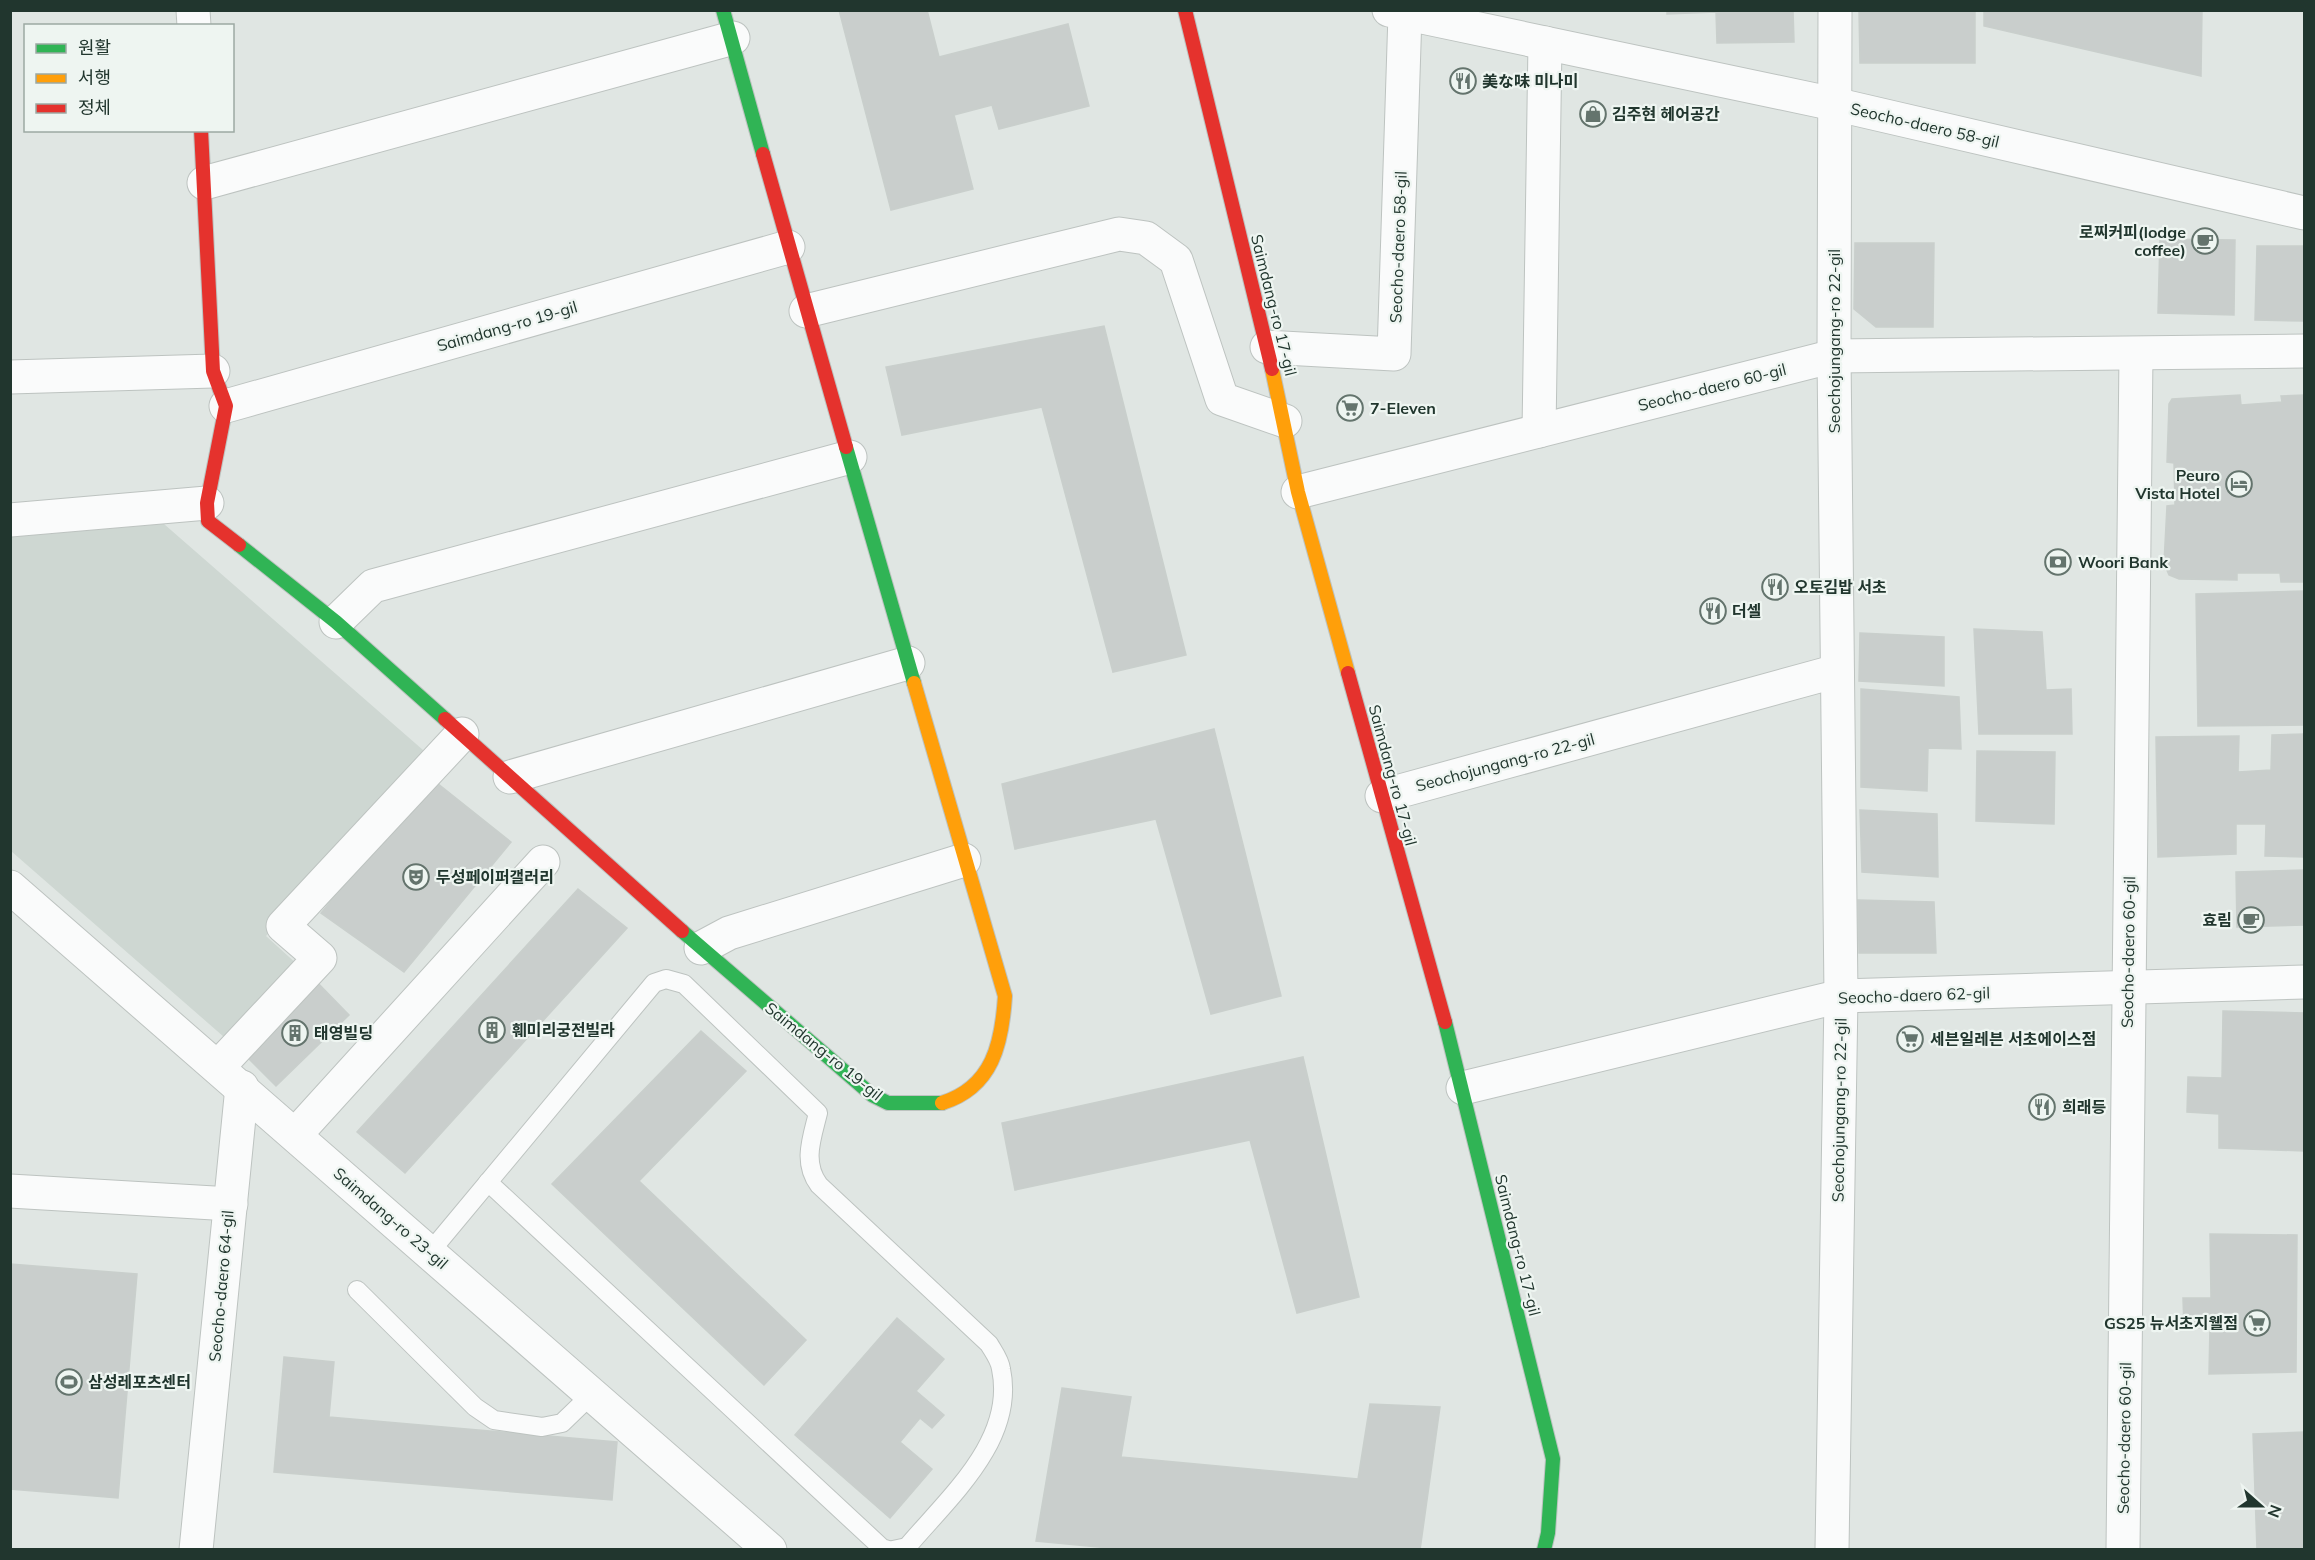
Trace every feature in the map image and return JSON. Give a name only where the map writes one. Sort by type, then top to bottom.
[{"type":"street","name":"Saimdang-ro 17-gil","points":[[1185,10],[1285,421],[1298,492],[1463,1088],[1553,1459],[1548,1533],[1544,1550]]},
{"type":"street","name":"Seochojungang-ro 22-gil","points":[[1832,1550],[1841,996],[1834,356],[1834,10]]},
{"type":"street","name":"Seocho-daero 58-gil","points":[[1267,347],[1394,354],[1397,12],[1834,104],[2304,213]]},
{"type":"street","name":"Saimdang-ro 19-gil","points":[[204,183],[728,24],[788,247],[1005,996],[1003,1033],[992,1061],[977,1082],[960,1097],[938,1104],[888,1103],[872,1095],[701,948],[336,622],[208,521],[207,503]]},
{"type":"street","points":[[1539,431],[1545,43]]},
{"type":"street","points":[[10,520],[207,503],[226,406],[213,371],[201,132]]},
{"type":"street","points":[[806,310],[1119,234],[1146,238],[1176,260],[1222,399],[1285,421]]},
{"type":"street","name":"Saimdang-ro 19-gil","points":[[226,406],[788,247]]},
{"type":"street","name":"Seocho-daero 60-gil","points":[[1298,492],[1834,356],[2304,351]]},
{"type":"street","name":"Seocho-daero 60-gil","points":[[2123,1550],[2136,354]]},
{"type":"street","points":[[10,378],[213,371]]},
{"type":"street","points":[[336,622],[373,586],[850,457]]},
{"type":"street","points":[[510,777],[908,663]]},
{"type":"street","name":"Seochojungang-ro 22-gil","points":[[1382,796],[1838,671]]},
{"type":"street","points":[[231,1204],[230,1077],[320,958],[283,926],[462,734]]},
{"type":"street","points":[[701,948],[729,933],[964,860]]},
{"type":"street","points":[[296,1134],[543,862]]},
{"type":"street","name":"Saimdang-ro 23-gil","points":[[10,887],[296,1134],[770,1550]]},
{"type":"street","name":"Seocho-daero 62-gil","points":[[1463,1088],[1841,996],[2304,982]]},
{"type":"street","name":"Seocho-daero 64-gil","points":[[10,1191],[231,1204],[196,1550]]},
{"type":"lane","points":[[430,1252],[654,983],[666,979],[684,984],[818,1113],[809,1151],[811,1173],[819,1185],[989,1344],[1001,1367],[1004,1396],[998,1427],[975,1465],[907,1546],[893,1550]]},
{"type":"lane","points":[[488,1182],[882,1548],[888,1550]]},
{"type":"lane","points":[[357,1290],[475,1407],[494,1420],[542,1427],[562,1423],[592,1394]]},
{"type":"shaded area","points":[[164,524],[431,757],[266,936],[299,966],[232,1044],[11,851],[11,537]]},
{"type":"building","points":[[839,10],[927,10],[939,57],[1068,24],[1089,106],[999,129],[992,105],[954,115],[973,189],[891,210]]},
{"type":"building","points":[[1667,10],[1793,10],[1794,42],[1717,43],[1716,12],[1667,14]]},
{"type":"building","points":[[1859,10],[1975,10],[1975,63],[1860,63]]},
{"type":"building","points":[[1984,10],[2202,10],[2201,76],[1984,26]]},
{"type":"building","points":[[2160,239],[2235,240],[2234,315],[2158,313]]},
{"type":"building","points":[[1855,243],[1934,243],[1933,327],[1876,327],[1854,309]]},
{"type":"building","points":[[2257,246],[2304,246],[2304,321],[2255,320]]},
{"type":"building","points":[[1104,326],[1186,655],[1113,672],[1042,407],[902,435],[886,367]]},
{"type":"building","name":"Peuro Vista Hotel","points":[[2240,395],[2241,405],[2282,402],[2281,396],[2304,395],[2304,582],[2281,582],[2280,573],[2237,573],[2237,580],[2179,579],[2169,575],[2164,563],[2167,506],[2175,505],[2174,463],[2167,462],[2169,404],[2172,399]]},
{"type":"building","points":[[2304,591],[2304,725],[2198,726],[2196,594]]},
{"type":"building","points":[[1974,629],[2042,632],[2046,690],[2071,689],[2072,734],[1979,734]]},
{"type":"building","points":[[1860,633],[1944,637],[1944,686],[1859,681]]},
{"type":"building","points":[[1861,689],[1959,697],[1961,749],[1928,748],[1927,791],[1861,787]]},
{"type":"building","points":[[1214,729],[1281,996],[1211,1014],[1156,819],[1015,849],[1002,784]]},
{"type":"building","points":[[2304,734],[2304,857],[2265,856],[2266,824],[2236,824],[2236,854],[2158,857],[2156,737],[2239,736],[2238,772],[2271,770],[2272,735]]},
{"type":"building","points":[[1977,751],[2055,752],[2054,824],[1976,821]]},
{"type":"building","name":"두성페이퍼갤러리","points":[[432,779],[511,842],[404,972],[321,913]]},
{"type":"building","points":[[1860,810],[1937,814],[1938,877],[1862,872]]},
{"type":"building","points":[[2304,870],[2304,925],[2237,927],[2236,872]]},
{"type":"building","name":"훼미리궁전빌라","points":[[578,889],[627,928],[405,1173],[357,1132]]},
{"type":"building","points":[[1858,900],[1934,902],[1936,953],[1859,953]]},
{"type":"building","name":"태영빌딩","points":[[314,979],[349,1015],[276,1086],[241,1051]]},
{"type":"building","points":[[2223,1011],[2304,1013],[2304,1151],[2219,1148],[2219,1114],[2187,1112],[2188,1077],[2222,1078]]},
{"type":"building","points":[[701,1031],[746,1071],[639,1181],[806,1340],[764,1385],[552,1184]]},
{"type":"building","points":[[1303,1057],[1359,1297],[1297,1313],[1250,1140],[1015,1190],[1002,1123]]},
{"type":"building","points":[[2210,1234],[2297,1235],[2296,1372],[2209,1374],[2210,1327],[2184,1329],[2183,1298],[2211,1298]]},
{"type":"building","name":"삼성레포츠센터","points":[[10,1264],[137,1274],[118,1498],[10,1489]]},
{"type":"building","points":[[897,1318],[944,1359],[916,1391],[944,1415],[932,1428],[920,1418],[900,1442],[932,1469],[890,1518],[795,1435]]},
{"type":"building","points":[[284,1357],[334,1362],[329,1417],[617,1442],[612,1500],[274,1472]]},
{"type":"building","points":[[1062,1388],[1131,1397],[1121,1457],[1358,1479],[1370,1404],[1440,1407],[1420,1550],[1130,1550],[1036,1541]]},
{"type":"building","points":[[2304,1432],[2304,1550],[2257,1550],[2253,1434]]},
{"type":"traffic: fast","points":[[723,10],[763,154]]},
{"type":"traffic: fast","points":[[846,447],[914,683]]},
{"type":"traffic: fast","points":[[239,545],[336,622],[445,719]]},
{"type":"traffic: fast","points":[[682,931],[872,1095],[888,1103],[942,1103]]},
{"type":"traffic: fast","points":[[1445,1022],[1553,1459],[1548,1533],[1544,1550]]},
{"type":"traffic: slow","points":[[1272,369],[1298,492],[1348,673]]},
{"type":"traffic: slow","points":[[914,683],[1005,996],[997,1046],[984,1075],[959,1096],[942,1103]]},
{"type":"traffic: jam","points":[[1185,10],[1272,369]]},
{"type":"traffic: jam","points":[[201,132],[213,371],[226,406],[207,503],[208,521],[239,545]]},
{"type":"traffic: jam","points":[[763,154],[846,447]]},
{"type":"traffic: jam","points":[[1348,673],[1445,1022]]},
{"type":"traffic: jam","points":[[445,719],[682,931]]},
{"type":"place","name":"美な味 미나미","points":[[1463,81]]},
{"type":"place","name":"김주현 헤어공간","points":[[1593,114]]},
{"type":"place","name":"로찌커피(lodge coffee)","points":[[2205,241]]},
{"type":"place","name":"7-Eleven","points":[[1350,408]]},
{"type":"place","name":"Peuro Vista Hotel","points":[[2239,484]]},
{"type":"place","name":"Woori Bank","points":[[2058,562]]},
{"type":"place","name":"오토김밥 서초","points":[[1775,587]]},
{"type":"place","name":"더셀","points":[[1713,611]]},
{"type":"place","name":"두성페이퍼갤러리","points":[[416,877]]},
{"type":"place","name":"효림","points":[[2251,920]]},
{"type":"place","name":"훼미리궁전빌라","points":[[492,1030]]},
{"type":"place","name":"태영빌딩","points":[[295,1033]]},
{"type":"place","name":"세븐일레븐 서초에이스점","points":[[1910,1039]]},
{"type":"place","name":"희래등","points":[[2042,1107]]},
{"type":"place","name":"GS25 뉴서초지웰점","points":[[2257,1323]]},
{"type":"place","name":"삼성레포츠센터","points":[[69,1382]]}]
